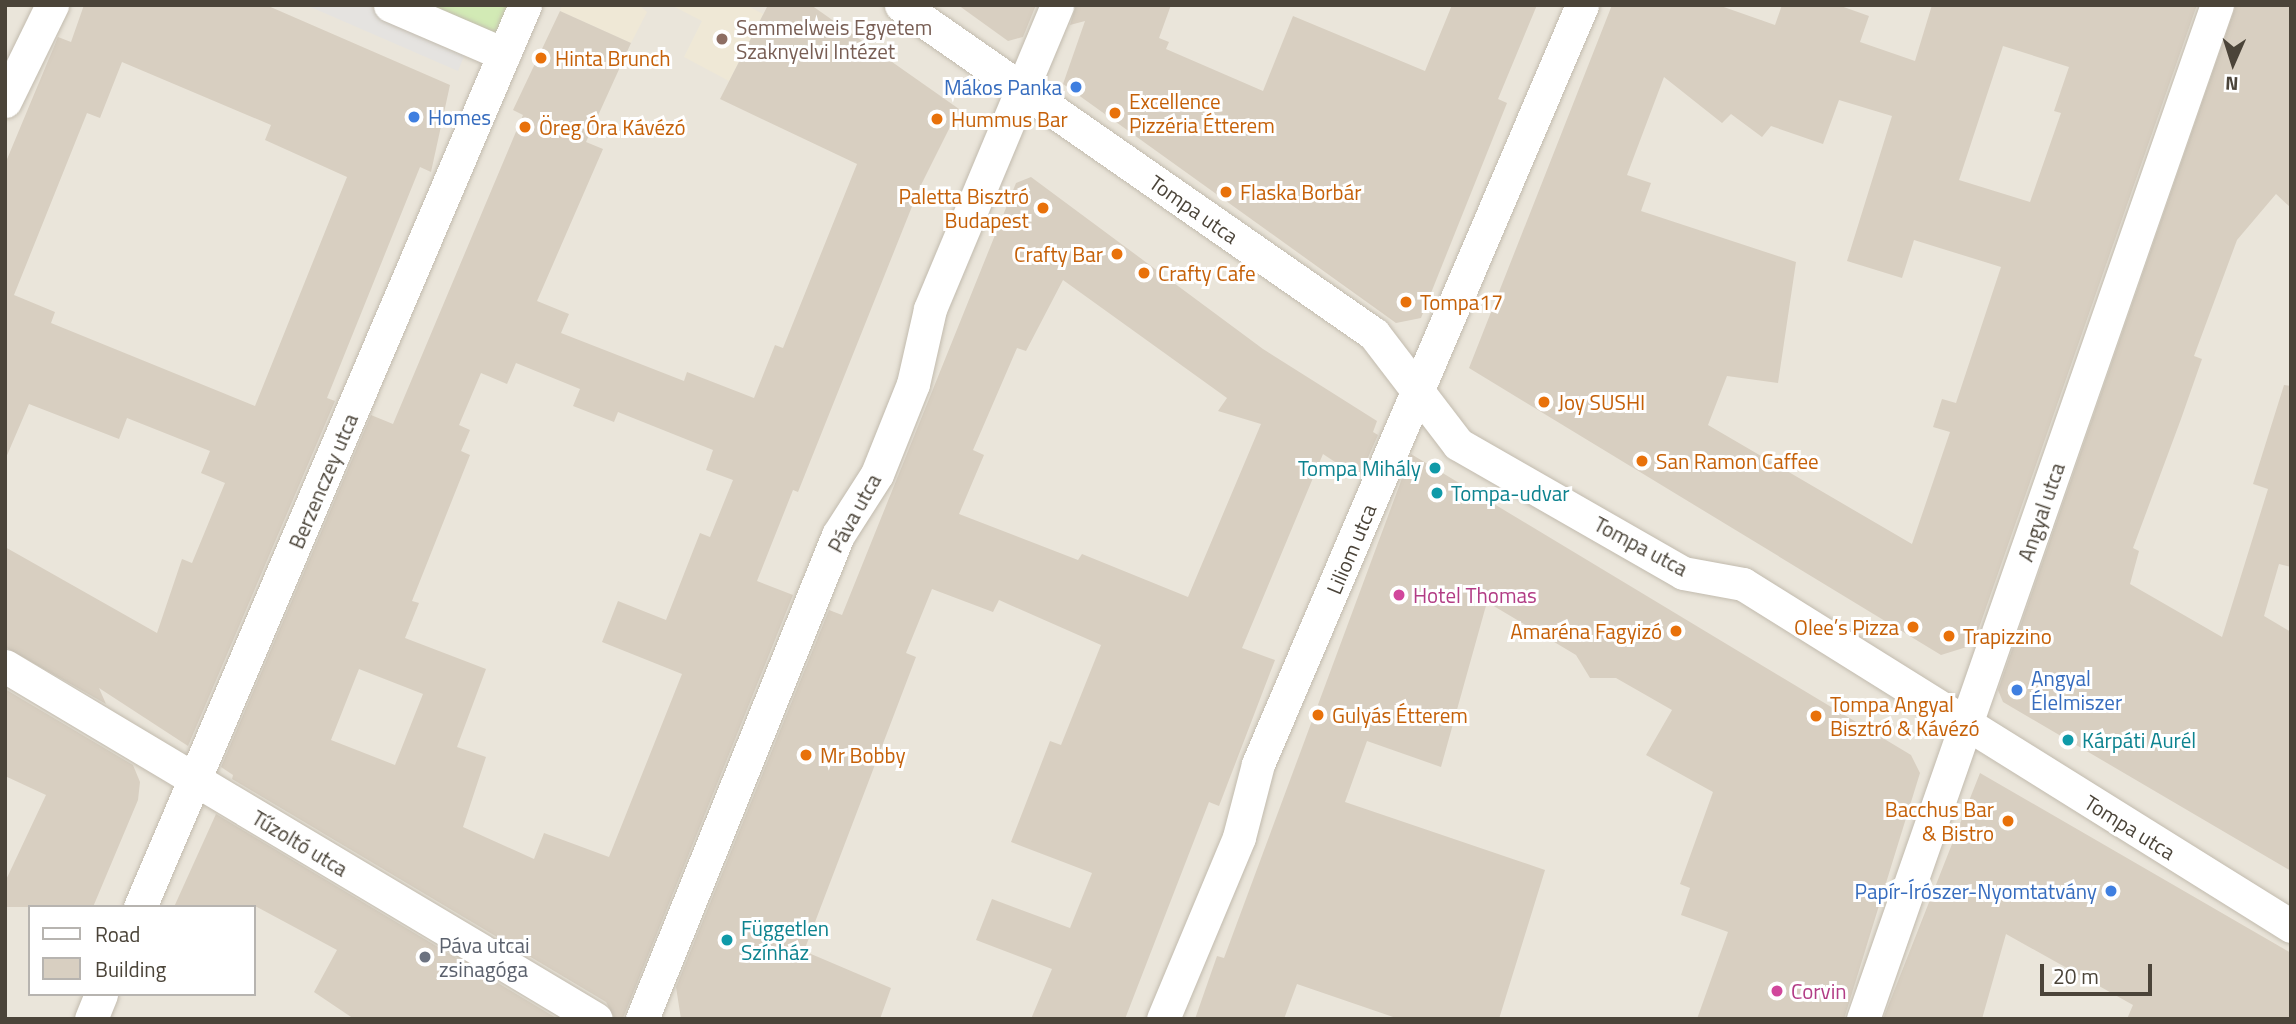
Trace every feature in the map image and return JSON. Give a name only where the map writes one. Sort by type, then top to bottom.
[{"type":"street","points":[[5,101],[51,5]]},
{"type":"street","points":[[390,5],[504,54]]},
{"type":"street","name":"Berzenczey utca","points":[[141,905],[525,5]]},
{"type":"street","name":"Tompa utca","points":[[901,5],[1374,334],[1458,444],[1683,573],[1743,584],[1966,726],[2291,926]]},
{"type":"street","name":"Páva utca","points":[[642,1019],[838,535],[877,474],[913,384],[930,309],[1019,88],[1058,5]]},
{"type":"street","name":"Liliom utca","points":[[1163,1019],[1239,837],[1258,764],[1419,393],[1581,5]]},
{"type":"street","name":"Angyal utca","points":[[1863,1019],[2217,5]]},
{"type":"street","name":"Tűzoltó utca","points":[[5,666],[596,1019]]},
{"type":"street","points":[[91,1019],[101,996]]},
{"type":"shaded area","points":[[5,5],[2291,5],[2291,1019],[5,1019]]},
{"type":"shaded area","points":[[306,5],[366,5],[467,49],[458,71]]},
{"type":"shaded area","points":[[562,5],[639,5],[647,12],[631,43],[560,11]]},
{"type":"shaded area","name":"Semmelweis Egyetem Szaknyelvi Intézet","points":[[671,5],[746,5],[763,14],[729,81],[684,57],[702,21]]},
{"type":"green space","points":[[390,5],[525,5],[504,54]]},
{"type":"building","points":[[84,5],[266,5],[450,85],[431,172],[420,167],[327,398],[335,401],[188,746],[99,688],[106,704],[5,647],[5,547],[157,633],[182,559],[192,563],[225,483],[201,473],[210,451],[127,418],[119,439],[29,404],[5,460],[5,164],[58,37],[71,42]],"holes":[[[122,62],[271,125],[265,140],[347,177],[255,406],[51,323],[55,312],[14,295],[87,113],[100,118]]]},
{"type":"building","points":[[768,5],[811,5],[959,109],[919,189],[798,492],[793,490],[757,581],[793,595],[623,1018],[615,1019],[606,1002],[232,779],[233,775],[221,767],[371,415],[393,424],[523,115],[513,110],[560,11],[631,43],[586,142],[603,149],[537,301],[569,314],[561,333],[684,381],[687,372],[754,398],[775,345],[783,348],[857,164],[720,99]],"holes":[[[516,363],[580,389],[573,406],[614,422],[618,412],[713,450],[706,470],[733,480],[710,537],[700,533],[666,620],[618,601],[602,642],[682,674],[609,857],[544,833],[534,859],[463,827],[486,757],[457,747],[486,669],[405,638],[419,603],[412,601],[470,455],[461,451],[470,430],[459,425],[481,373],[507,384]],[[359,669],[423,694],[395,765],[331,740]]]},
{"type":"building","points":[[958,5],[1036,5],[1023,37],[1008,41]]},
{"type":"building","points":[[1076,5],[1171,5],[1159,38],[1169,42],[1166,49],[1263,91],[1293,16],[1425,71],[1452,5],[1537,5],[1498,99],[1507,103],[1421,318],[1396,323],[1063,84],[1085,21],[1070,25]]},
{"type":"building","points":[[1612,5],[1718,5],[1775,25],[1782,5],[1838,5],[1869,16],[1860,42],[1915,61],[1932,5],[2197,5],[1973,645],[1941,655],[1469,368]],"holes":[[[2003,46],[2069,67],[2054,111],[2061,113],[2030,202],[1959,180]],[[1664,77],[1722,123],[1731,114],[1762,137],[1771,126],[1823,144],[1839,100],[1892,116],[1847,261],[1902,278],[1914,240],[2001,267],[1956,403],[1942,399],[1933,427],[1950,432],[1912,544],[1708,425],[1727,376],[1778,383],[1796,262],[1641,211],[1651,183],[1627,175]]]},
{"type":"building","points":[[2236,5],[2291,5],[2291,208],[2276,194],[2237,240],[2194,356],[2202,359],[2133,548],[2139,551],[2130,584],[2222,637],[2268,489],[2253,484],[2284,385],[2291,386],[2291,567],[2279,564],[2264,616],[2291,632],[2291,871],[2003,702],[1998,690]]},
{"type":"building","points":[[1031,177],[1263,349],[1377,421],[1373,432],[1378,435],[1359,478],[1323,454],[1242,648],[1275,660],[1219,806],[1209,802],[1125,1019],[1031,1019],[1052,969],[976,940],[992,899],[1070,928],[1092,873],[1011,842],[1050,741],[1061,745],[1101,645],[999,600],[993,612],[932,589],[906,653],[916,657],[804,951],[891,988],[880,1019],[681,1019],[676,987],[829,610],[842,615],[1016,183]],"holes":[[[1063,280],[1227,398],[1218,411],[1261,424],[1188,597],[1082,554],[1078,560],[959,514],[984,455],[973,450],[1017,348],[1026,351]]]},
{"type":"building","points":[[1411,454],[1911,755],[1920,773],[1844,1019],[1697,1019],[1728,932],[1681,915],[1690,888],[1680,884],[1713,792],[1646,755],[1672,710],[1616,678],[1590,678],[1576,655],[1487,602],[1441,767],[1367,741],[1345,802],[1545,870],[1499,1019],[1399,1019],[1297,984],[1284,1019],[1195,1019],[1217,956],[1224,958]]},
{"type":"building","points":[[5,689],[133,765],[140,782],[138,800],[94,905],[5,907],[5,882],[46,795],[5,776]]},
{"type":"building","points":[[1980,773],[2291,953],[2291,1019],[2127,1019],[2133,1005],[2006,934],[1982,1019],[1883,1019]]},
{"type":"building","points":[[216,814],[558,1019],[354,1019],[314,992],[337,950],[256,905],[175,905]]},
{"type":"place","name":"Semmelweis Egyetem Szaknyelvi Intézet","points":[[722,39]]},
{"type":"place","name":"Hinta Brunch","points":[[541,58]]},
{"type":"place","name":"Mákos Panka","points":[[1076,87]]},
{"type":"place","name":"Excellence Pizzéria Étterem","points":[[1115,113]]},
{"type":"place","name":"Homes","points":[[414,117]]},
{"type":"place","name":"Hummus Bar","points":[[937,119]]},
{"type":"place","name":"Öreg Óra Kávézó","points":[[525,127]]},
{"type":"place","name":"Flaska Borbár","points":[[1226,192]]},
{"type":"place","name":"Paletta Bisztró Budapest","points":[[1043,208]]},
{"type":"place","name":"Crafty Bar","points":[[1117,254]]},
{"type":"place","name":"Crafty Cafe","points":[[1144,273]]},
{"type":"place","name":"Tompa17","points":[[1406,302]]},
{"type":"place","name":"Joy SUSHI","points":[[1544,402]]},
{"type":"place","name":"San Ramon Caffee","points":[[1642,461]]},
{"type":"place","name":"Tompa Mihály","points":[[1435,468]]},
{"type":"place","name":"Tompa-udvar","points":[[1437,493]]},
{"type":"place","name":"Hotel Thomas","points":[[1399,595]]},
{"type":"place","name":"Olee’s Pizza","points":[[1913,627]]},
{"type":"place","name":"Amaréna Fagyizó","points":[[1676,631]]},
{"type":"place","name":"Trapizzino","points":[[1949,636]]},
{"type":"place","name":"Angyal Élelmiszer","points":[[2017,690]]},
{"type":"place","name":"Gulyás Étterem","points":[[1318,715]]},
{"type":"place","name":"Tompa Angyal Bisztró & Kávézó","points":[[1816,716]]},
{"type":"place","name":"Kárpáti Aurél","points":[[2068,740]]},
{"type":"place","name":"Mr Bobby","points":[[806,755]]},
{"type":"place","name":"Bacchus Bar & Bistro","points":[[2008,821]]},
{"type":"place","name":"Papír-Írószer-Nyomtatvány","points":[[2111,891]]},
{"type":"place","name":"Független Színház","points":[[727,940]]},
{"type":"place","name":"Páva utcai zsinagóga","points":[[425,957]]},
{"type":"place","name":"Corvin","points":[[1777,991]]}]
